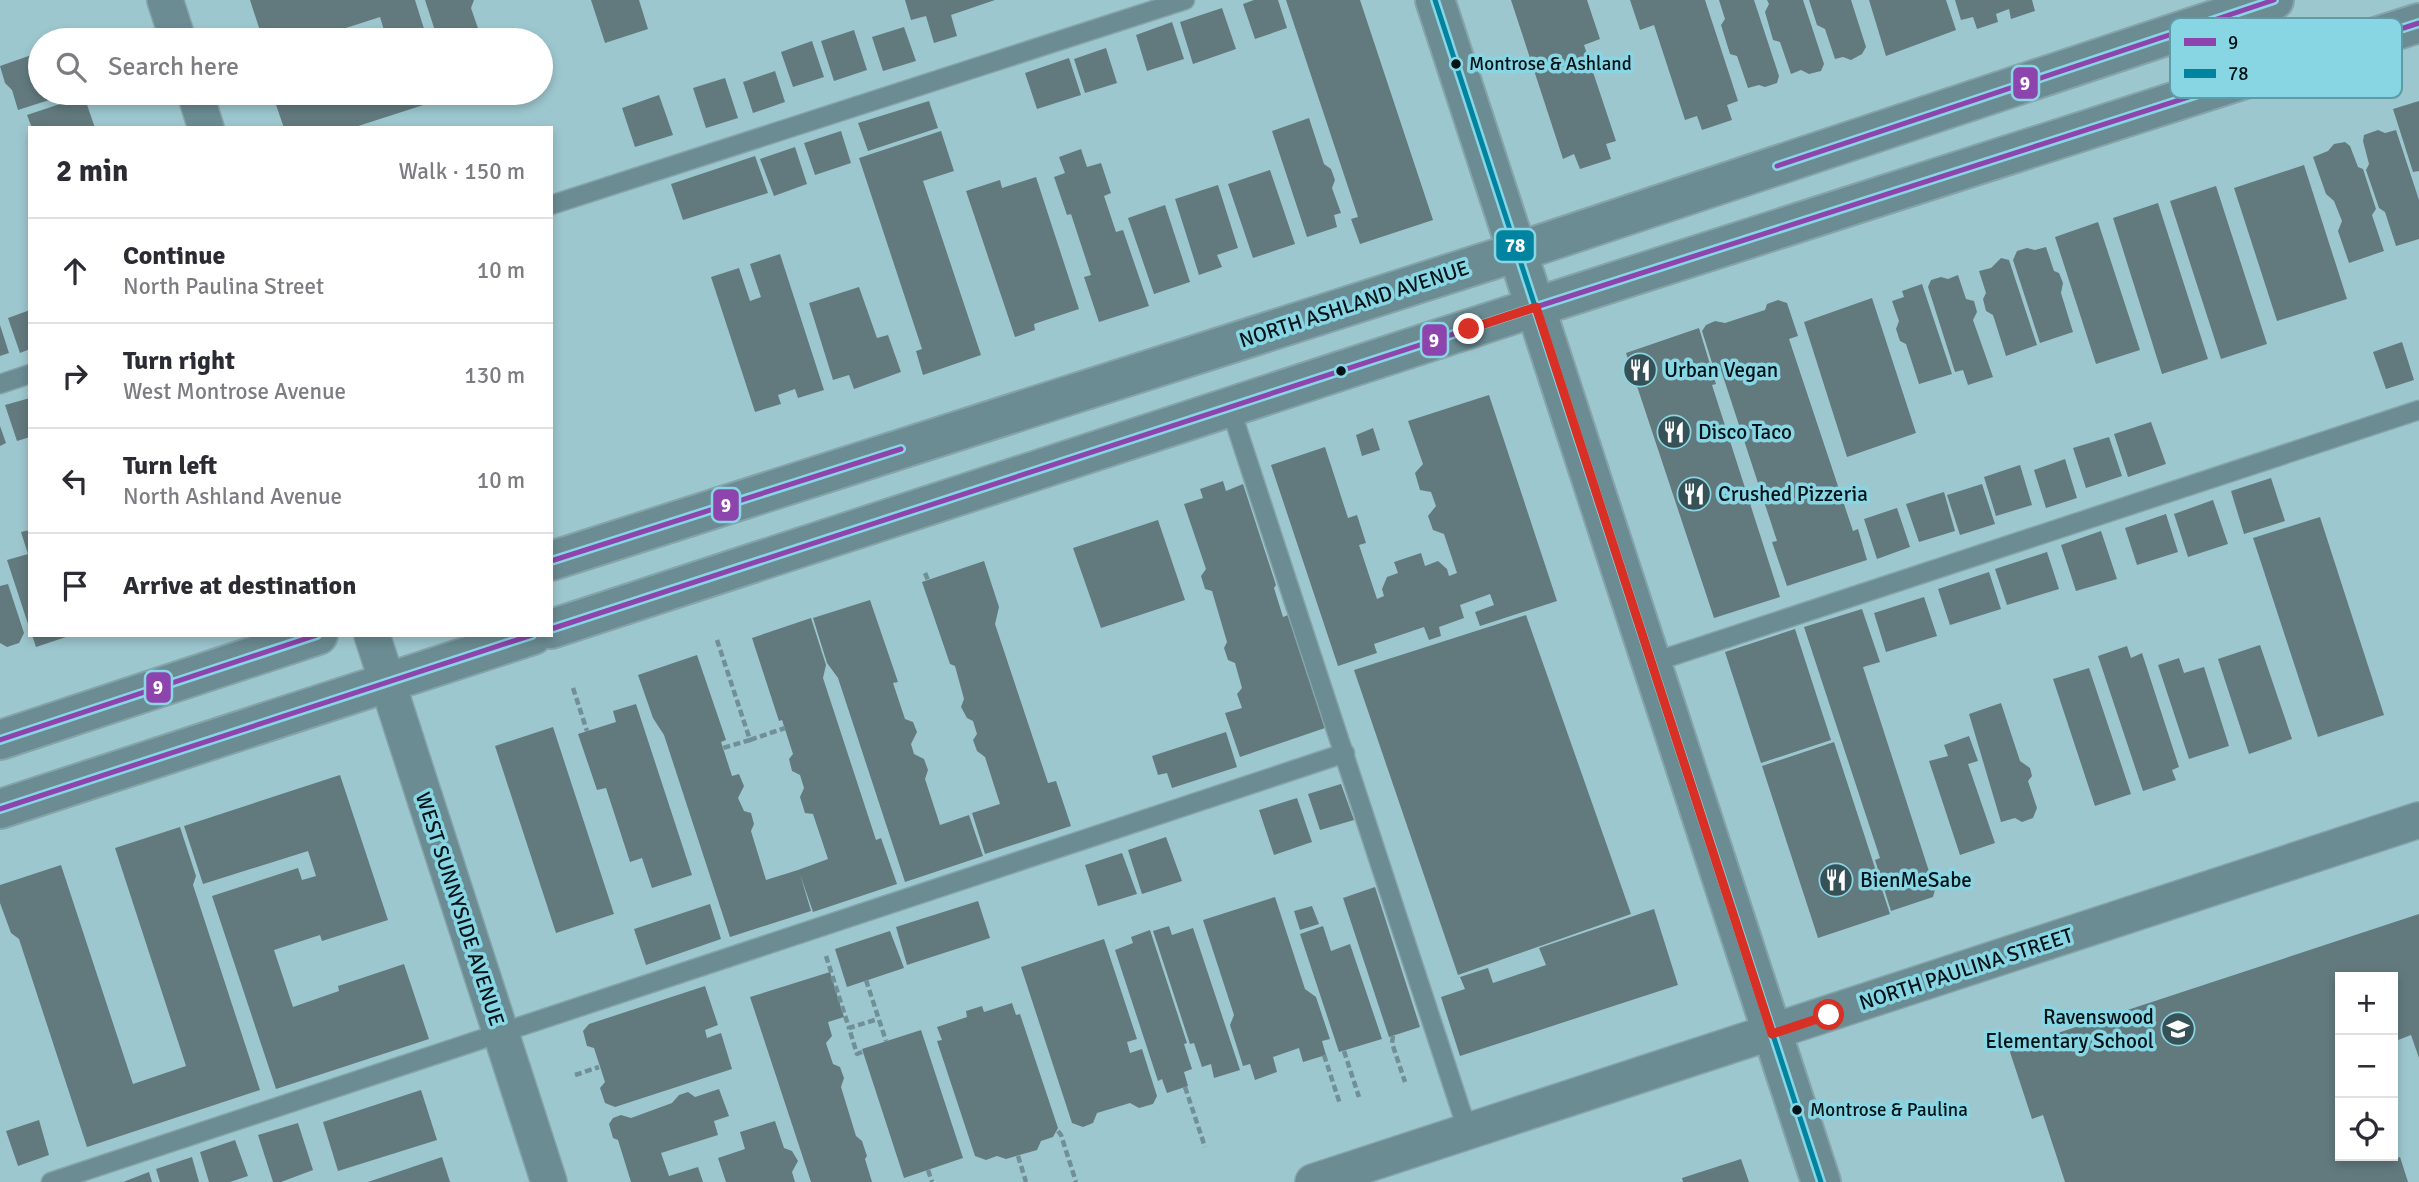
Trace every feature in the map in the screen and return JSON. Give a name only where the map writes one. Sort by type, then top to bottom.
[{"type":"main road","points":[[1435,0],[1821,1182]]},
{"type":"main road","name":"NORTH ASHLAND AVENUE","points":[[2220,18],[2274,0]]},
{"type":"main road","points":[[2402,28],[2419,23]]},
{"type":"main road","name":"NORTH ASHLAND AVENUE","points":[[553,560],[1517,252],[2170,35]]},
{"type":"main road","points":[[553,628],[2186,98]]},
{"type":"main road","points":[[0,740],[312,637]]},
{"type":"main road","points":[[0,809],[527,637]]},
{"type":"street","points":[[164,0],[174,28]]},
{"type":"street","points":[[199,105],[205,126]]},
{"type":"street","name":"WEST SUNNYSIDE AVENUE","points":[[373,637],[549,1182]]},
{"type":"street","name":"NORTH PAULINA STREET","points":[[1313,1182],[1772,1034],[2419,820]]},
{"type":"lane","points":[[553,204],[1185,0]]},
{"type":"lane","points":[[0,384],[28,375]]},
{"type":"lane","points":[[1230,407],[1468,1132]]},
{"type":"lane","points":[[1651,663],[2419,410]]},
{"type":"lane","points":[[51,1182],[1345,753]]},
{"type":"path","points":[[925,573],[928,580]]},
{"type":"path","points":[[717,640],[750,740]]},
{"type":"path","points":[[573,688],[587,731]]},
{"type":"path","points":[[723,748],[785,728]]},
{"type":"path","points":[[817,928],[857,1054],[862,1052]]},
{"type":"path","points":[[866,980],[886,1041]]},
{"type":"path","points":[[849,1028],[878,1019]]},
{"type":"path","points":[[1393,1036],[1392,1043],[1405,1082]]},
{"type":"path","points":[[1344,1051],[1359,1097]]},
{"type":"path","points":[[1324,1055],[1340,1104]]},
{"type":"path","points":[[575,1075],[599,1067]]},
{"type":"path","points":[[1185,1087],[1205,1147]]},
{"type":"path","points":[[1058,1130],[1076,1182]]},
{"type":"path","points":[[1018,1156],[1026,1182]]},
{"type":"path","points":[[928,1170],[932,1182]]},
{"type":"building","points":[[250,0],[415,0],[424,28],[383,28],[380,17],[346,28],[259,28]]},
{"type":"building","points":[[425,0],[474,0],[471,8],[478,28],[434,28]]},
{"type":"building","points":[[591,0],[639,0],[648,29],[605,43]]},
{"type":"building","points":[[905,0],[995,0],[951,15],[957,36],[934,43],[926,16],[911,20]]},
{"type":"building","points":[[1254,0],[1278,0],[1287,28],[1255,39],[1243,4]]},
{"type":"building","points":[[1286,0],[1360,0],[1433,220],[1360,244],[1351,219],[1358,217]]},
{"type":"building","points":[[1511,0],[1587,0],[1600,39],[1584,45],[1616,141],[1606,144],[1611,159],[1580,169],[1574,154],[1563,159]]},
{"type":"building","points":[[1630,0],[1705,0],[1738,101],[1727,105],[1732,120],[1702,130],[1697,116],[1685,120],[1654,25],[1640,30]]},
{"type":"building","points":[[1719,0],[1754,0],[1779,76],[1777,83],[1748,88],[1737,56],[1730,54],[1721,25],[1725,19]]},
{"type":"building","points":[[1767,0],[1803,0],[1824,64],[1821,71],[1809,74],[1801,70],[1791,74],[1780,42],[1773,40],[1765,12],[1769,4]]},
{"type":"building","points":[[1809,0],[1851,0],[1866,47],[1862,54],[1851,60],[1843,57],[1835,59],[1825,29],[1817,25]]},
{"type":"building","points":[[1869,0],[1946,0],[1956,30],[1886,56]]},
{"type":"building","points":[[1955,0],[2032,0],[2035,11],[2011,19],[2009,9],[1996,14],[1998,22],[1977,29],[1973,17],[1961,20]]},
{"type":"building","points":[[1222,8],[1236,49],[1193,64],[1180,22]]},
{"type":"building","points":[[1172,22],[1184,59],[1147,71],[1136,35]]},
{"type":"building","points":[[904,27],[916,61],[883,71],[872,37]]},
{"type":"building","points":[[854,30],[867,70],[834,81],[821,41]]},
{"type":"building","points":[[812,41],[824,77],[793,87],[781,52]]},
{"type":"building","points":[[1106,48],[1117,83],[1085,93],[1074,59]]},
{"type":"building","points":[[28,56],[28,105],[34,105],[18,110],[0,66]]},
{"type":"building","points":[[1069,58],[1081,95],[1037,109],[1025,73]]},
{"type":"building","points":[[775,71],[785,102],[753,113],[743,82]]},
{"type":"building","points":[[725,78],[738,118],[706,128],[693,88]]},
{"type":"building","points":[[659,95],[673,135],[635,147],[622,108]]},
{"type":"building","points":[[929,101],[938,128],[868,151],[858,123]]},
{"type":"building","points":[[2419,101],[2419,171],[2413,172],[2393,109]]},
{"type":"building","points":[[57,105],[87,105],[94,126],[31,126],[27,115]]},
{"type":"building","points":[[276,105],[423,105],[358,126],[283,126]]},
{"type":"building","points":[[1309,118],[1324,164],[1331,169],[1335,180],[1332,188],[1341,213],[1334,215],[1337,227],[1307,237],[1272,131]]},
{"type":"building","points":[[2378,130],[2385,133],[2396,130],[2419,200],[2419,239],[2396,246],[2385,212],[2379,208],[2366,170],[2369,164],[2364,135]]},
{"type":"building","points":[[841,131],[851,163],[815,175],[804,143]]},
{"type":"building","points":[[941,131],[954,171],[923,181],[981,355],[923,375],[916,351],[922,349],[859,158]]},
{"type":"building","points":[[2345,142],[2350,146],[2358,167],[2363,169],[2376,209],[2372,215],[2384,251],[2349,263],[2338,231],[2342,221],[2334,201],[2326,194],[2313,157],[2328,151],[2334,144]]},
{"type":"building","points":[[795,147],[807,184],[774,196],[760,159]]},
{"type":"building","points":[[1081,149],[1087,167],[1101,163],[1111,193],[1104,196],[1116,232],[1123,230],[1149,306],[1099,322],[1084,277],[1091,275],[1071,214],[1067,215],[1054,177],[1065,173],[1059,157]]},
{"type":"building","points":[[755,156],[768,193],[683,220],[671,184]]},
{"type":"building","points":[[2304,165],[2347,299],[2277,321],[2234,188]]},
{"type":"building","points":[[1270,170],[1295,244],[1253,258],[1228,184]]},
{"type":"building","points":[[1036,177],[1079,309],[1034,324],[1035,330],[1015,337],[966,191],[1000,180],[1002,188]]},
{"type":"building","points":[[1218,185],[1238,248],[1217,255],[1222,267],[1199,275],[1175,199]]},
{"type":"building","points":[[2216,186],[2267,344],[2221,359],[2170,201]]},
{"type":"building","points":[[2158,203],[2208,359],[2162,374],[2113,218]]},
{"type":"building","points":[[1165,205],[1190,282],[1154,294],[1128,218]]},
{"type":"building","points":[[2098,222],[2140,350],[2096,364],[2055,237]]},
{"type":"building","points":[[2046,247],[2054,271],[2059,273],[2063,283],[2061,293],[2073,332],[2040,343],[2013,260],[2017,251]]},
{"type":"building","points":[[780,254],[824,390],[798,398],[795,389],[778,395],[781,404],[755,412],[711,277],[739,268],[750,301],[761,297],[750,264]]},
{"type":"building","points":[[2001,258],[2009,260],[2037,345],[2006,356],[1993,315],[1986,311],[1983,299],[1986,293],[1979,271],[1991,268]]},
{"type":"building","points":[[1958,275],[1966,299],[1974,301],[1977,312],[1973,320],[1993,377],[1968,385],[1963,370],[1955,372],[1928,287],[1931,280],[1941,277],[1948,279]]},
{"type":"building","points":[[1922,284],[1952,374],[1919,384],[1906,344],[1900,341],[1896,329],[1899,321],[1892,301],[1904,297],[1902,291]]},
{"type":"building","points":[[859,287],[877,338],[888,335],[901,372],[854,389],[849,375],[833,380],[809,303]]},
{"type":"building","points":[[1872,298],[1916,433],[1847,457],[1804,322]]},
{"type":"building","points":[[1778,300],[1787,303],[1798,336],[1789,339],[1853,531],[1858,529],[1867,560],[1787,586],[1772,542],[1777,541],[1719,364],[1713,366],[1702,331],[1706,325],[1715,321],[1725,323],[1765,310],[1767,304]]},
{"type":"building","points":[[28,311],[28,350],[20,353],[8,318]]},
{"type":"building","points":[[0,325],[9,353],[0,356]]},
{"type":"building","points":[[1699,328],[1716,384],[1712,385],[1780,597],[1714,618],[1626,353]]},
{"type":"building","points":[[2402,342],[2414,380],[2386,389],[2373,352]]},
{"type":"building","points":[[1489,395],[1557,601],[1480,626],[1475,612],[1494,605],[1490,594],[1460,605],[1464,618],[1439,627],[1441,636],[1429,640],[1424,627],[1374,644],[1377,653],[1338,666],[1271,465],[1325,447],[1348,518],[1357,515],[1366,543],[1359,545],[1377,599],[1384,596],[1382,589],[1387,577],[1398,573],[1394,562],[1421,553],[1425,566],[1438,561],[1447,569],[1449,576],[1457,573],[1444,534],[1433,530],[1428,516],[1436,506],[1431,492],[1420,490],[1415,473],[1423,464],[1408,421]]},
{"type":"building","points":[[28,399],[28,438],[17,441],[5,405]]},
{"type":"building","points":[[2151,422],[2166,464],[2128,477],[2114,434]]},
{"type":"building","points":[[0,426],[6,443],[0,446]]},
{"type":"building","points":[[1373,428],[1380,450],[1362,456],[1356,435]]},
{"type":"building","points":[[2109,437],[2122,476],[2086,488],[2073,448]]},
{"type":"building","points":[[2065,459],[2077,498],[2046,508],[2034,470]]},
{"type":"building","points":[[2020,465],[2032,505],[1996,516],[1984,477]]},
{"type":"building","points":[[2271,478],[2285,521],[2244,534],[2231,491]]},
{"type":"building","points":[[1223,481],[1226,491],[1243,484],[1276,585],[1274,588],[1283,617],[1288,615],[1325,728],[1240,757],[1225,713],[1242,708],[1237,694],[1242,688],[1235,663],[1228,660],[1224,648],[1227,642],[1212,591],[1205,589],[1201,576],[1206,569],[1184,504],[1203,498],[1200,489]]},
{"type":"building","points":[[1982,484],[1995,524],[1960,535],[1947,495]]},
{"type":"building","points":[[1944,492],[1955,531],[1919,542],[1906,504]]},
{"type":"building","points":[[2213,500],[2228,544],[2188,557],[2174,514]]},
{"type":"building","points":[[1897,508],[1910,547],[1877,559],[1864,519]]},
{"type":"building","points":[[2166,514],[2178,552],[2137,565],[2125,528]]},
{"type":"building","points":[[2320,517],[2384,715],[2318,737],[2253,538]]},
{"type":"building","points":[[1158,520],[1185,600],[1101,628],[1073,548]]},
{"type":"building","points":[[28,530],[28,554],[21,532]]},
{"type":"building","points":[[2101,531],[2117,579],[2076,591],[2061,545]]},
{"type":"building","points":[[2047,552],[2059,589],[2007,605],[1995,569]]},
{"type":"building","points":[[28,554],[28,624],[7,560]]},
{"type":"building","points":[[984,561],[999,607],[995,624],[1048,783],[1056,781],[1071,826],[985,854],[972,813],[1000,804],[985,757],[977,751],[973,740],[977,734],[973,721],[967,718],[961,707],[964,699],[955,666],[950,664],[922,582]]},
{"type":"building","points":[[1989,572],[2001,609],[1950,625],[1938,589]]},
{"type":"building","points":[[8,584],[24,633],[19,643],[7,647],[0,643],[0,586]]},
{"type":"building","points":[[1924,597],[1937,636],[1886,652],[1874,613]]},
{"type":"building","points":[[870,600],[898,682],[893,683],[905,719],[913,722],[917,732],[911,744],[914,754],[924,759],[928,770],[925,779],[940,825],[969,815],[983,856],[905,882],[838,678],[827,663],[813,618]]},
{"type":"building","points":[[1862,609],[1880,662],[1863,667],[1935,890],[1933,897],[1891,911],[1875,860],[1880,858],[1804,627]]},
{"type":"building","points":[[1526,615],[1631,914],[1458,975],[1354,670]]},
{"type":"building","points":[[811,618],[826,665],[823,678],[876,840],[881,838],[897,884],[813,912],[800,874],[811,911],[730,937],[664,735],[653,718],[638,675],[697,655],[726,740],[721,742],[732,776],[739,774],[744,786],[738,798],[744,811],[751,813],[754,824],[751,831],[766,880],[798,870],[828,859],[813,814],[805,813],[800,797],[804,788],[800,775],[792,771],[789,759],[793,754],[782,720],[779,721],[752,638]]},
{"type":"building","points":[[1795,629],[1831,740],[1761,763],[1725,652]]},
{"type":"building","points":[[33,637],[66,637],[36,647]]},
{"type":"building","points":[[2260,645],[2292,739],[2249,754],[2218,659]]},
{"type":"building","points":[[2127,646],[2131,658],[2142,653],[2179,767],[2172,770],[2176,780],[2143,791],[2098,656]]},
{"type":"building","points":[[2179,658],[2184,673],[2204,667],[2229,746],[2189,759],[2158,665]]},
{"type":"building","points":[[2089,668],[2131,794],[2095,806],[2053,679]]},
{"type":"building","points":[[2001,703],[2020,761],[2030,768],[2032,776],[2028,781],[2037,808],[2033,818],[2022,822],[2015,818],[2001,822],[1969,714]]},
{"type":"building","points":[[636,704],[692,875],[652,888],[642,858],[630,862],[606,788],[597,790],[578,734],[616,722],[613,711]]},
{"type":"building","points":[[553,727],[614,914],[556,933],[495,746]]},
{"type":"building","points":[[1226,732],[1237,767],[1172,788],[1167,773],[1158,775],[1152,756]]},
{"type":"building","points":[[1969,736],[1978,761],[1968,764],[1995,843],[1960,855],[1929,761],[1948,756],[1944,745]]},
{"type":"building","points":[[1834,742],[1890,914],[1818,938],[1762,766]]},
{"type":"building","points":[[340,775],[388,920],[322,941],[320,935],[274,950],[293,1007],[339,991],[338,986],[404,964],[429,1039],[276,1089],[212,896],[298,868],[302,880],[316,876],[308,851],[203,884],[184,826]]},
{"type":"building","points":[[1341,784],[1354,820],[1320,830],[1308,794]]},
{"type":"building","points":[[1297,798],[1312,842],[1274,855],[1259,810]]},
{"type":"building","points":[[180,827],[196,876],[193,885],[260,1090],[87,1147],[19,939],[11,933],[0,903],[0,885],[61,865],[133,1084],[186,1066],[115,848]]},
{"type":"building","points":[[1166,837],[1182,881],[1142,894],[1128,850]]},
{"type":"building","points":[[1122,853],[1137,894],[1098,906],[1085,865]]},
{"type":"building","points":[[1375,887],[1420,1027],[1389,1037],[1343,898]]},
{"type":"building","points":[[1275,897],[1305,989],[1316,997],[1330,1039],[1322,1041],[1326,1055],[1303,1062],[1299,1048],[1273,1057],[1277,1072],[1255,1080],[1250,1064],[1243,1066],[1230,1025],[1234,1015],[1203,920]]},
{"type":"building","points":[[978,901],[990,938],[907,965],[896,927]]},
{"type":"building","points":[[710,904],[721,939],[646,965],[634,929]]},
{"type":"building","points":[[1312,906],[1319,924],[1300,930],[1294,911]]},
{"type":"building","points":[[1654,909],[1678,985],[1460,1056],[1441,997],[1465,989],[1460,977],[1488,968],[1493,983],[1546,965],[1539,948]]},
{"type":"building","name":"Ravenswood Elementary School","points":[[2419,914],[2419,1058],[2411,1035],[2398,1040],[2398,972],[2335,972],[2335,1161],[2398,1161],[2400,1157],[2408,1182],[2065,1182],[2043,1115],[2032,1119],[2009,1049]]},
{"type":"building","points":[[1169,926],[1172,935],[1193,928],[1240,1070],[1214,1078],[1211,1064],[1202,1067],[1194,1043],[1190,1044],[1153,931]]},
{"type":"building","points":[[1323,926],[1331,951],[1350,944],[1382,1039],[1339,1052],[1300,934]]},
{"type":"building","points":[[1150,930],[1187,1043],[1184,1044],[1192,1069],[1184,1072],[1188,1086],[1167,1093],[1162,1079],[1158,1081],[1115,950],[1133,943],[1131,937]]},
{"type":"building","points":[[890,931],[904,968],[847,987],[835,949]]},
{"type":"building","points":[[1104,939],[1137,1039],[1127,1042],[1130,1053],[1142,1049],[1157,1096],[1153,1104],[1139,1108],[1130,1103],[1097,1113],[1093,1123],[1083,1127],[1072,1123],[1021,967]]},
{"type":"building","points":[[830,972],[844,1017],[828,1022],[832,1036],[826,1043],[833,1064],[840,1067],[844,1078],[841,1087],[856,1136],[862,1141],[867,1156],[865,1159],[872,1182],[811,1182],[750,997]]},
{"type":"building","points":[[705,986],[718,1025],[705,1030],[707,1038],[721,1033],[732,1069],[615,1107],[605,1103],[600,1088],[605,1082],[594,1048],[587,1046],[583,1031],[589,1024]]},
{"type":"building","points":[[1012,1003],[1016,1015],[1020,1014],[1058,1128],[1053,1137],[1041,1141],[1037,1150],[1006,1159],[997,1156],[986,1160],[975,1156],[937,1041],[942,1040],[937,1027],[967,1017],[966,1011],[982,1006],[984,1012]]},
{"type":"building","points":[[921,1030],[963,1158],[904,1178],[862,1049]]},
{"type":"building","points":[[719,1089],[729,1116],[714,1121],[718,1135],[661,1153],[669,1176],[698,1167],[703,1182],[631,1182],[618,1140],[613,1138],[609,1124],[613,1118],[621,1115],[631,1118],[672,1103],[679,1095],[688,1092],[695,1097]]},
{"type":"building","points":[[421,1090],[437,1140],[338,1171],[323,1122]]},
{"type":"building","points":[[39,1120],[49,1155],[18,1166],[6,1131]]},
{"type":"building","points":[[775,1121],[784,1148],[792,1151],[798,1161],[792,1172],[795,1182],[726,1182],[718,1158],[745,1149],[740,1132]]},
{"type":"building","points":[[298,1123],[313,1170],[281,1182],[273,1182],[258,1135]]},
{"type":"building","points":[[235,1140],[248,1176],[230,1182],[209,1182],[200,1152]]},
{"type":"building","points":[[192,1157],[199,1182],[160,1182],[156,1169]]},
{"type":"building","points":[[442,1157],[450,1182],[368,1182]]},
{"type":"building","points":[[1741,1159],[1749,1182],[1683,1182],[1682,1178]]},
{"type":"building","points":[[149,1172],[152,1182],[123,1182]]},
{"type":"transit line","name":"78","points":[[1435,0],[1821,1182]]},
{"type":"transit line","name":"9","points":[[2220,18],[2274,0]]},
{"type":"transit line","name":"9","points":[[2402,28],[2419,23]]},
{"type":"transit line","name":"9","points":[[1777,166],[2170,35]]},
{"type":"transit line","name":"9","points":[[553,628],[2186,98]]},
{"type":"transit line","name":"9","points":[[553,560],[901,449]]},
{"type":"transit line","name":"9","points":[[0,740],[311,637]]},
{"type":"transit line","name":"9","points":[[0,809],[526,637]]},
{"type":"place","name":"Montrose & Ashland","points":[[1456,64]]},
{"type":"place","name":"Urban Vegan","points":[[1640,370]]},
{"type":"place","name":"Disco Taco","points":[[1674,432]]},
{"type":"place","name":"Crushed Pizzeria","points":[[1694,494]]},
{"type":"place","name":"BienMeSabe","points":[[1836,880]]},
{"type":"place","name":"Ravenswood Elementary School","points":[[2178,1029]]},
{"type":"place","name":"Montrose & Paulina","points":[[1797,1110]]},
{"type":"route","points":[[1469,329],[1536,307],[1772,1034],[1829,1015]]}]
